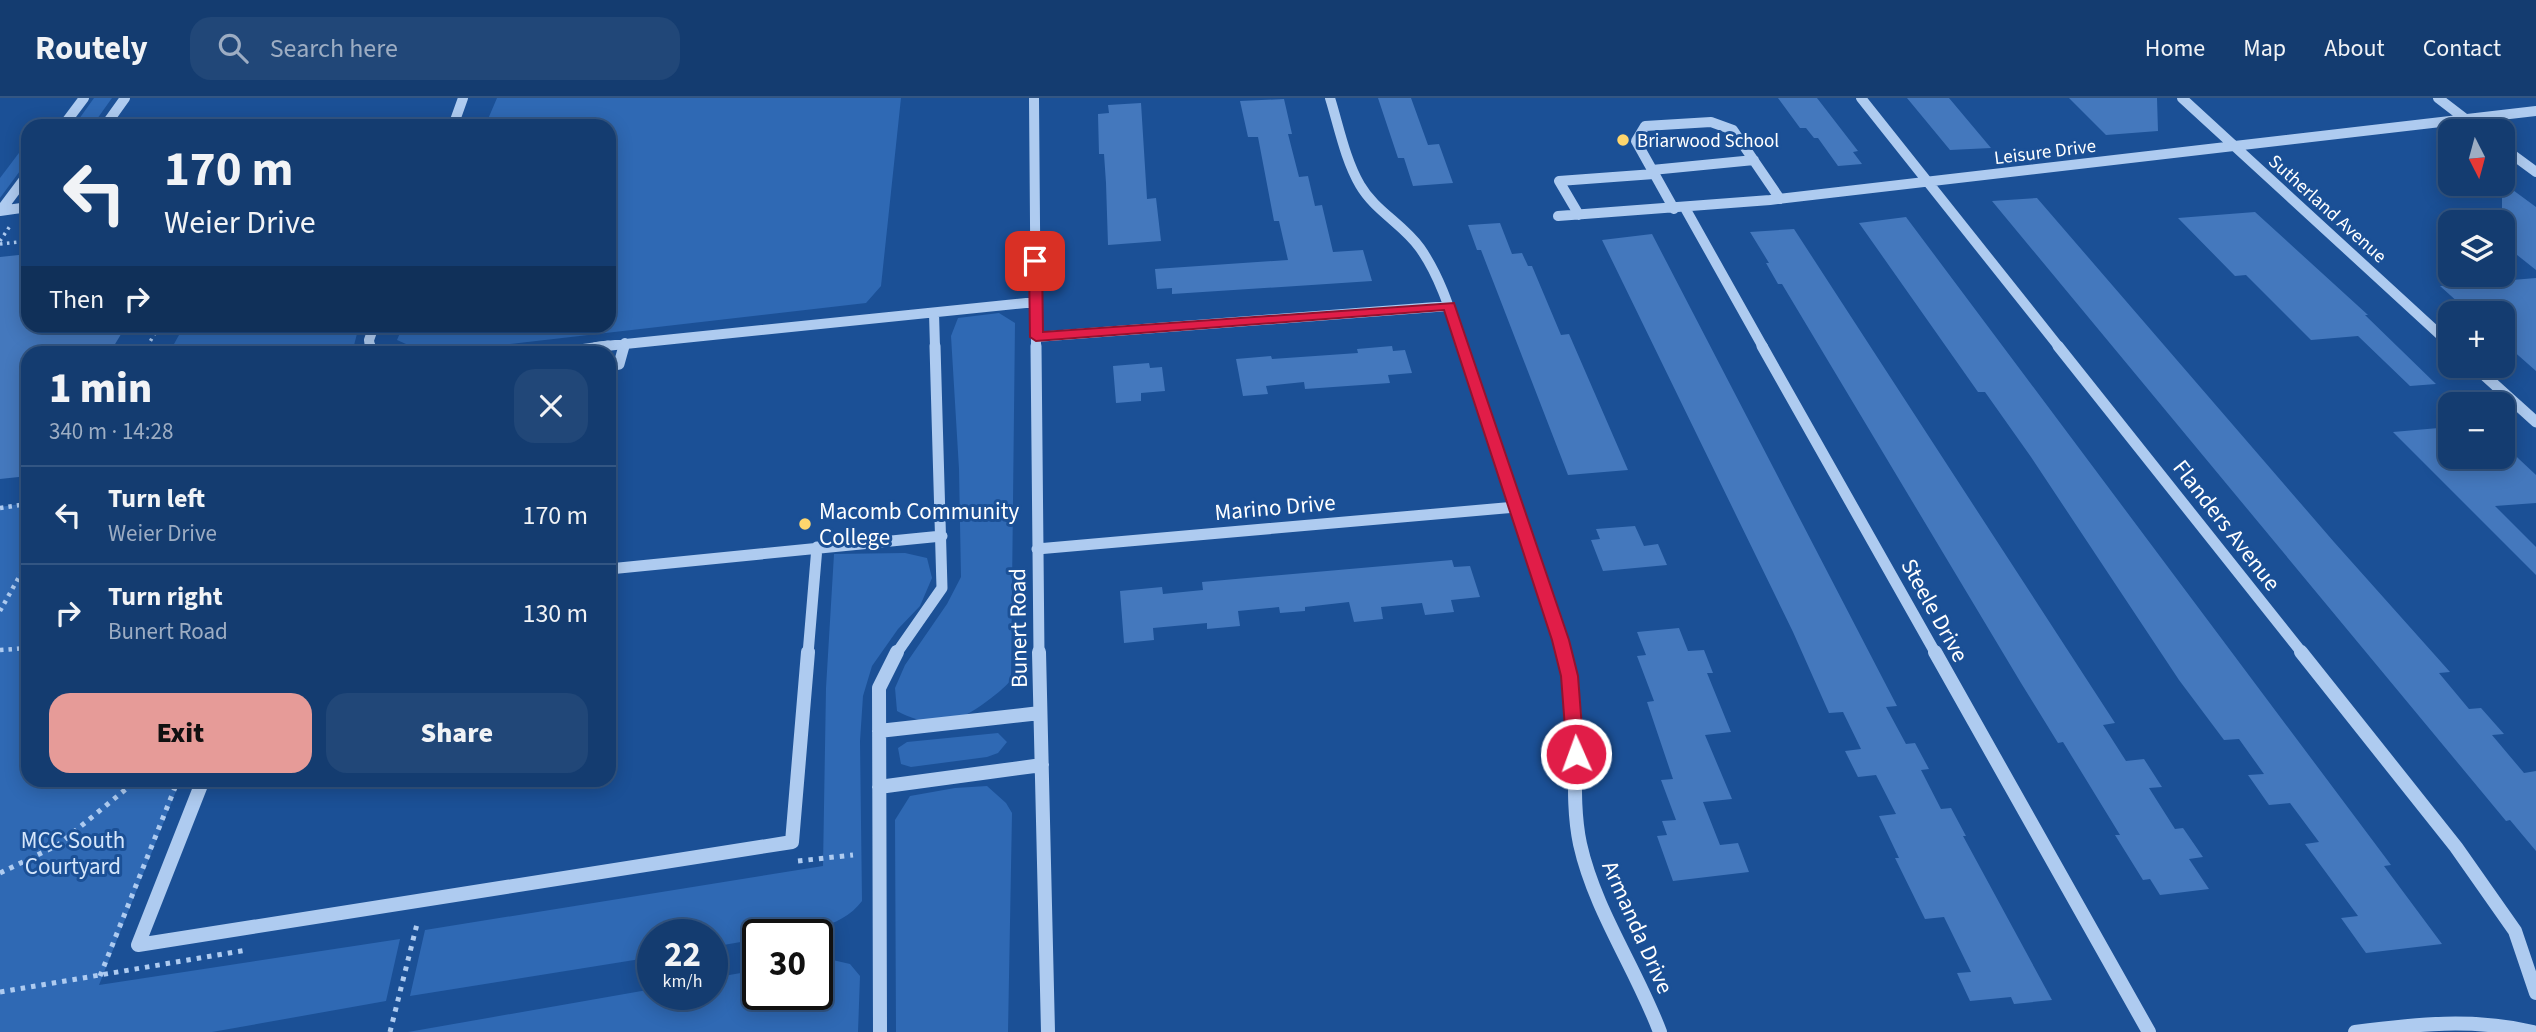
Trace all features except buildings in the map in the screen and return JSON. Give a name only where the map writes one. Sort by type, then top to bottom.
[{"type":"street","name":"Bunert Road","points":[[1034,98],[1037,549],[1048,1032]]},
{"type":"street","name":"Armanda Drive","points":[[1330,98],[1360,186],[1371,201],[1412,238],[1425,254],[1449,306],[1570,676],[1576,731],[1576,824],[1585,861],[1598,900],[1650,1005],[1660,1032]]},
{"type":"street","name":"Flanders Avenue","points":[[1861,98],[2456,846],[2515,931],[2536,993]]},
{"type":"street","name":"Sutherland Avenue","points":[[2182,98],[2438,333]]},
{"type":"street","points":[[2438,98],[2466,119]]},
{"type":"street","name":"Leisure Drive","points":[[2475,119],[2536,111]]},
{"type":"street","name":"Leisure Drive","points":[[1558,216],[1780,199],[2438,123]]},
{"type":"street","points":[[2515,157],[2536,172]]},
{"type":"street","points":[[1653,172],[1754,160],[1780,199]]},
{"type":"street","name":"Steele Drive","points":[[1653,172],[1679,208],[2149,1032]]},
{"type":"street","points":[[0,211],[21,183]]},
{"type":"street","points":[[0,211],[21,208]]},
{"type":"street","points":[[605,346],[1036,302]]},
{"type":"street","points":[[1036,337],[1449,306]]},
{"type":"street","points":[[880,1032],[879,688],[888,667],[942,588],[934,313]]},
{"type":"street","points":[[616,365],[619,365],[625,343]]},
{"type":"street","points":[[2487,378],[2536,422]]},
{"type":"street","name":"Marino Drive","points":[[1037,549],[1516,507]]},
{"type":"street","points":[[616,568],[942,536]]},
{"type":"street","points":[[200,787],[138,945],[792,842],[817,547]]},
{"type":"street","points":[[879,731],[1040,713]]},
{"type":"street","points":[[879,787],[1042,765]]},
{"type":"street","points":[[2355,1032],[2443,1021],[2501,1023],[2533,1032]]},
{"type":"lane","points":[[68,119],[84,98]]},
{"type":"lane","points":[[110,119],[125,98]]},
{"type":"lane","points":[[456,119],[463,98]]},
{"type":"lane","points":[[1579,215],[1559,181],[1653,172],[1636,141],[1645,126],[1711,122],[1733,130],[1754,160]]},
{"type":"path","points":[[0,242],[15,220]]},
{"type":"path","points":[[0,242],[21,241]]},
{"type":"path","points":[[0,508],[21,505]]},
{"type":"path","points":[[0,611],[21,574]]},
{"type":"path","points":[[0,650],[21,648]]},
{"type":"path","points":[[2,873],[58,845],[128,787]]},
{"type":"path","points":[[100,975],[175,787]]},
{"type":"path","points":[[390,1032],[418,920]]},
{"type":"green space","points":[[94,98],[112,98],[97,119],[79,119]]},
{"type":"green space","points":[[497,98],[901,98],[881,286],[866,303],[616,332],[616,119],[488,119]]},
{"type":"green space","points":[[21,150],[21,170],[0,198],[0,178]]},
{"type":"green space","points":[[999,313],[1015,323],[1011,680],[990,699],[962,717],[946,723],[927,722],[897,711],[895,688],[905,665],[947,604],[961,577],[959,469],[951,336],[958,318]]},
{"type":"green space","points":[[180,333],[357,333],[354,346],[173,346]]},
{"type":"green space","points":[[400,333],[605,333],[492,346],[410,346],[397,340]]},
{"type":"green space","name":"MCC South Courtyard","points":[[21,504],[21,787],[178,787],[99,985],[400,939],[386,1001],[212,1032],[0,1032],[0,507]]},
{"type":"green space","points":[[905,553],[927,558],[932,578],[920,606],[898,629],[872,666],[863,696],[860,741],[862,901],[853,911],[833,923],[833,919],[742,919],[742,942],[728,944],[728,919],[637,919],[637,960],[410,996],[425,930],[823,866],[826,688],[834,554]]},
{"type":"green space","points":[[998,733],[1007,742],[998,753],[987,757],[911,767],[901,764],[898,748],[907,742]]},
{"type":"green space","points":[[987,786],[1006,803],[1012,813],[1008,1032],[896,1032],[895,820],[910,796],[955,788]]},
{"type":"green space","points":[[833,960],[850,964],[860,976],[858,1032],[408,1032],[637,992],[637,1010],[728,1010],[728,975],[742,973],[742,1010],[833,1010]]},
{"type":"place","name":"Briarwood School","points":[[1623,140]]},
{"type":"place","name":"Macomb Community College","points":[[805,524]]},
{"type":"route","points":[[1035,261],[1036,337],[1449,306],[1560,640],[1570,676],[1576,754]]}]
